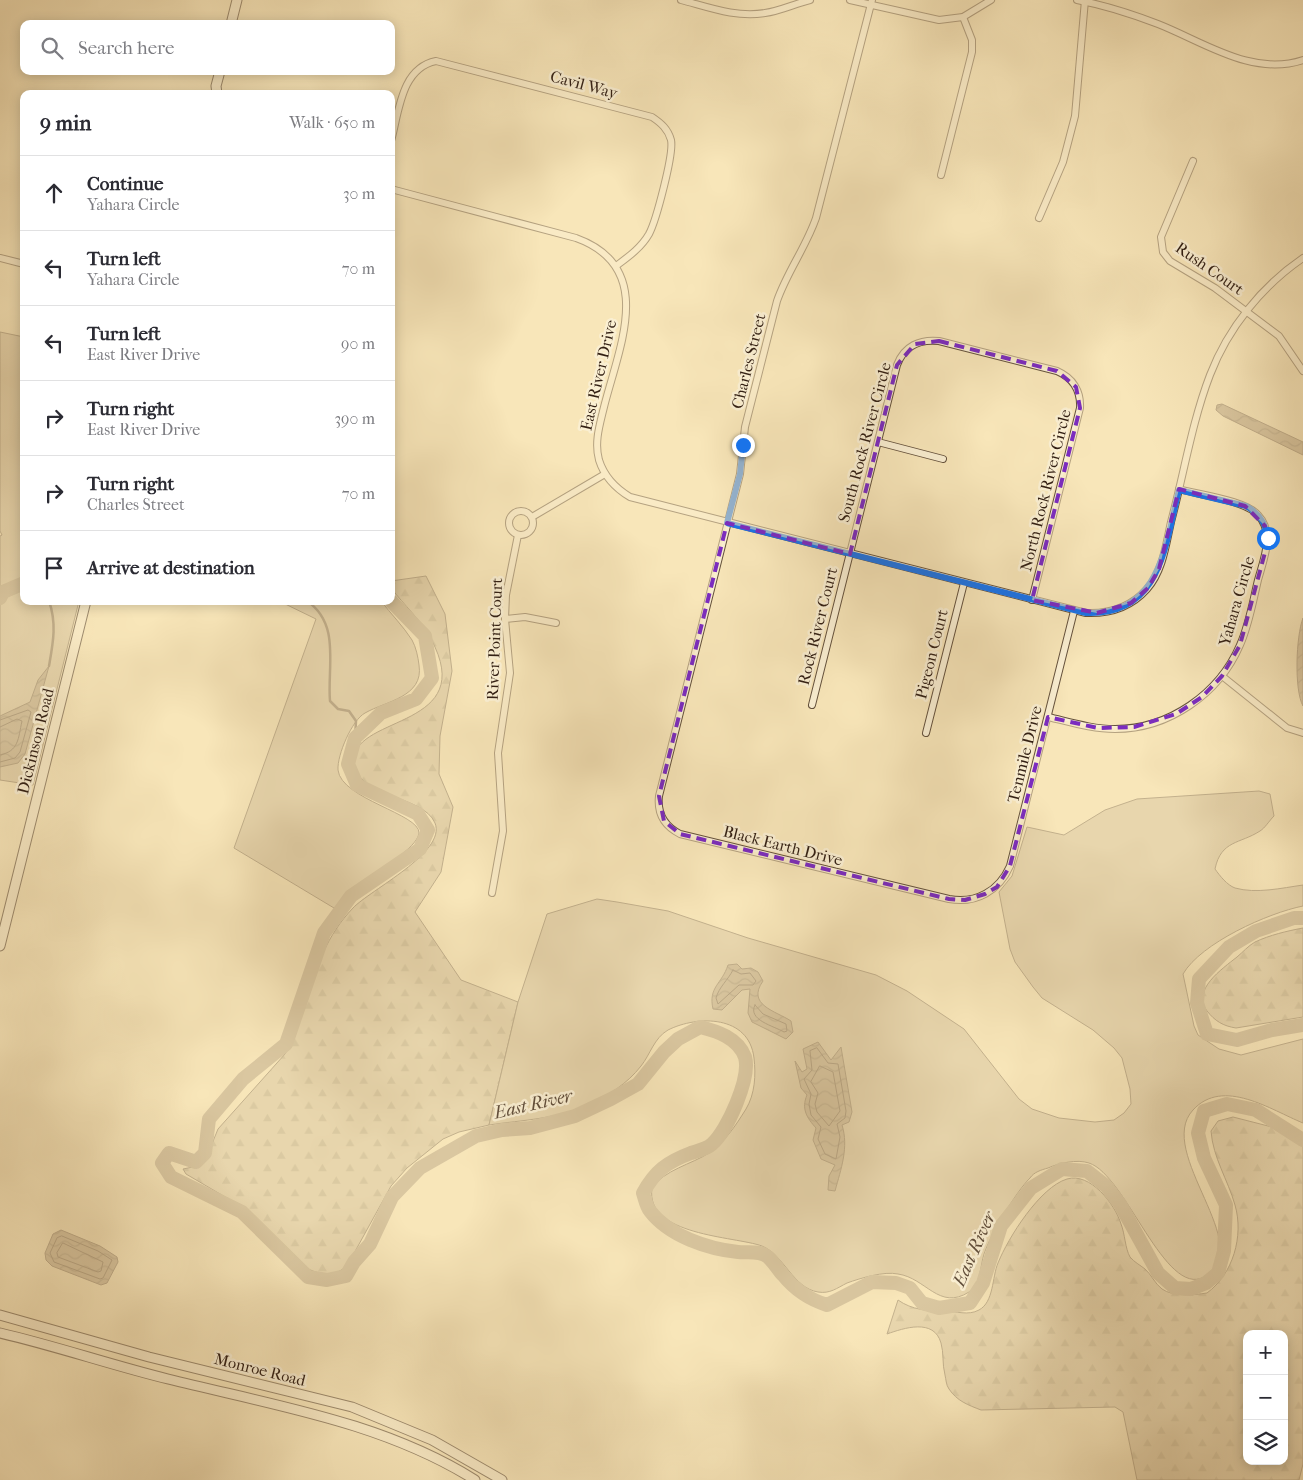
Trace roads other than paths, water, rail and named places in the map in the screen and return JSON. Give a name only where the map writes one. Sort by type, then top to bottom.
[{"type":"main road","points":[[232,20],[237,0]]},
{"type":"main road","points":[[216,90],[219,75]]},
{"type":"main road","name":"Dickinson Road","points":[[0,946],[85,605]]},
{"type":"main road","name":"Monroe Road","points":[[0,1315],[149,1357],[352,1407],[432,1440],[502,1480]]},
{"type":"main road","name":"Monroe Road","points":[[0,1333],[140,1372],[344,1423],[399,1441],[475,1480]]},
{"type":"street","points":[[681,0],[724,12],[748,15],[778,11],[810,0]]},
{"type":"street","points":[[850,0],[871,2],[927,19],[951,20],[963,16],[990,0]]},
{"type":"street","points":[[1077,0],[1158,24],[1256,64],[1281,65],[1303,60]]},
{"type":"street","points":[[1040,218],[1063,162],[1075,116],[1085,1]]},
{"type":"street","name":"Charles Street","points":[[674,737],[740,474],[745,427],[777,301],[782,285],[810,235],[816,218],[871,2]]},
{"type":"street","points":[[942,175],[972,52],[972,40],[963,16]]},
{"type":"street","name":"Cavil Way","points":[[395,128],[408,81],[416,69],[436,61],[652,117],[660,122],[669,134],[672,146],[649,234],[633,253],[616,266]]},
{"type":"street","name":"Rush Court","points":[[1193,161],[1161,236],[1161,248],[1170,261],[1215,288],[1279,336],[1303,371]]},
{"type":"street","name":"East River Drive","points":[[395,190],[576,238],[598,248],[616,266],[626,288],[627,312],[597,439],[599,460],[605,474],[613,484],[630,497],[1032,600],[1074,610],[1097,613],[1119,609],[1131,603],[1148,588],[1159,569],[1210,374],[1231,334],[1246,311],[1277,278],[1303,258]]},
{"type":"street","points":[[0,258],[20,263]]},
{"type":"street","name":"North Rock River Circle","points":[[915,344],[930,340],[939,341],[1057,371],[1069,378],[1076,387],[1080,408],[1032,600]]},
{"type":"street","name":"South Rock River Circle","points":[[850,554],[899,361],[908,348],[915,344]]},
{"type":"street","points":[[878,442],[943,459]]},
{"type":"street","points":[[532,517],[605,474]]},
{"type":"street","name":"Yahara Circle","points":[[1048,717],[1098,728],[1125,728],[1160,721],[1190,705],[1222,676],[1233,660],[1245,631],[1267,545],[1267,533],[1262,520],[1246,506],[1179,490]]},
{"type":"street","points":[[518,511],[527,511],[532,517],[533,526],[528,533],[518,535],[512,531],[509,523],[512,515],[518,511]]},
{"type":"street","name":"River Point Court","points":[[492,893],[503,831],[498,753],[510,673],[506,619],[509,575],[518,535]]},
{"type":"street","name":"Rock River Court","points":[[812,705],[850,554]]},
{"type":"street","name":"Pigeon Court","points":[[926,733],[964,583]]},
{"type":"street","name":"Tenmile Drive","points":[[985,894],[996,886],[1010,866],[1074,610]]},
{"type":"street","points":[[506,619],[530,618],[556,623]]},
{"type":"street","points":[[1222,676],[1287,728],[1303,733]]},
{"type":"street","name":"Black Earth Drive","points":[[674,737],[658,802],[664,820],[680,834],[949,899],[965,900],[985,894]]},
{"type":"water","points":[[1222,404],[1303,442],[1303,455],[1223,416],[1216,410],[1217,405]]},
{"type":"water","points":[[1303,618],[1303,706],[1298,688],[1297,663]]},
{"type":"water","points":[[49,666],[25,754],[18,763],[0,767],[0,716],[30,702],[38,680]]},
{"type":"water","points":[[737,964],[742,969],[751,968],[758,972],[763,981],[758,996],[760,1002],[791,1021],[793,1032],[786,1039],[752,1022],[748,1013],[750,989],[742,990],[722,1010],[713,1009],[712,996],[716,986],[728,965]]},
{"type":"water","points":[[818,1042],[831,1060],[841,1047],[852,1112],[849,1122],[842,1125],[845,1142],[842,1166],[835,1191],[828,1190],[829,1176],[835,1165],[821,1159],[813,1140],[816,1128],[806,1113],[805,1100],[807,1095],[801,1088],[795,1061],[802,1072],[807,1069],[803,1049]]},
{"type":"water","points":[[61,1230],[100,1246],[117,1257],[118,1262],[107,1283],[101,1285],[52,1266],[46,1260],[45,1253],[53,1234]]},
{"type":"waterway","name":"East River","points":[[0,598],[3,592],[20,585]]},
{"type":"waterway","points":[[49,666],[54,626],[50,605]]},
{"type":"waterway","points":[[311,605],[325,622],[328,634],[330,647],[330,701],[338,709],[349,711],[356,721],[355,738]]},
{"type":"waterway","name":"East River","points":[[395,605],[425,636],[432,678],[416,699],[381,713],[355,738],[348,764],[357,785],[418,814],[428,830],[420,849],[351,896],[324,933],[286,1044],[243,1079],[209,1119],[205,1153],[196,1162],[169,1153],[162,1163],[171,1177],[242,1212],[308,1277],[327,1280],[346,1276],[354,1262],[370,1244],[392,1197],[420,1168],[476,1136],[502,1130],[530,1128],[575,1116],[611,1099],[638,1084],[664,1052],[678,1039],[700,1027],[726,1036],[742,1050],[746,1066],[741,1090],[731,1116],[712,1144],[705,1149],[691,1153],[668,1164],[652,1179],[643,1193],[648,1207],[658,1220],[668,1228],[690,1240],[714,1248],[765,1255],[797,1290],[827,1305],[872,1282],[896,1283],[910,1288],[922,1303],[939,1308],[970,1303],[983,1283],[1001,1226],[1031,1188],[1062,1169],[1087,1171],[1106,1186],[1120,1204],[1158,1273],[1175,1288],[1191,1289],[1206,1283],[1218,1273],[1224,1251],[1226,1205],[1204,1158],[1198,1133],[1204,1111],[1227,1104],[1256,1110],[1303,1140]]},
{"type":"waterway","name":"East River","points":[[1303,918],[1294,918],[1256,931],[1229,947],[1199,979],[1197,1003],[1207,1034],[1237,1040],[1272,1030],[1303,1025]]}]
